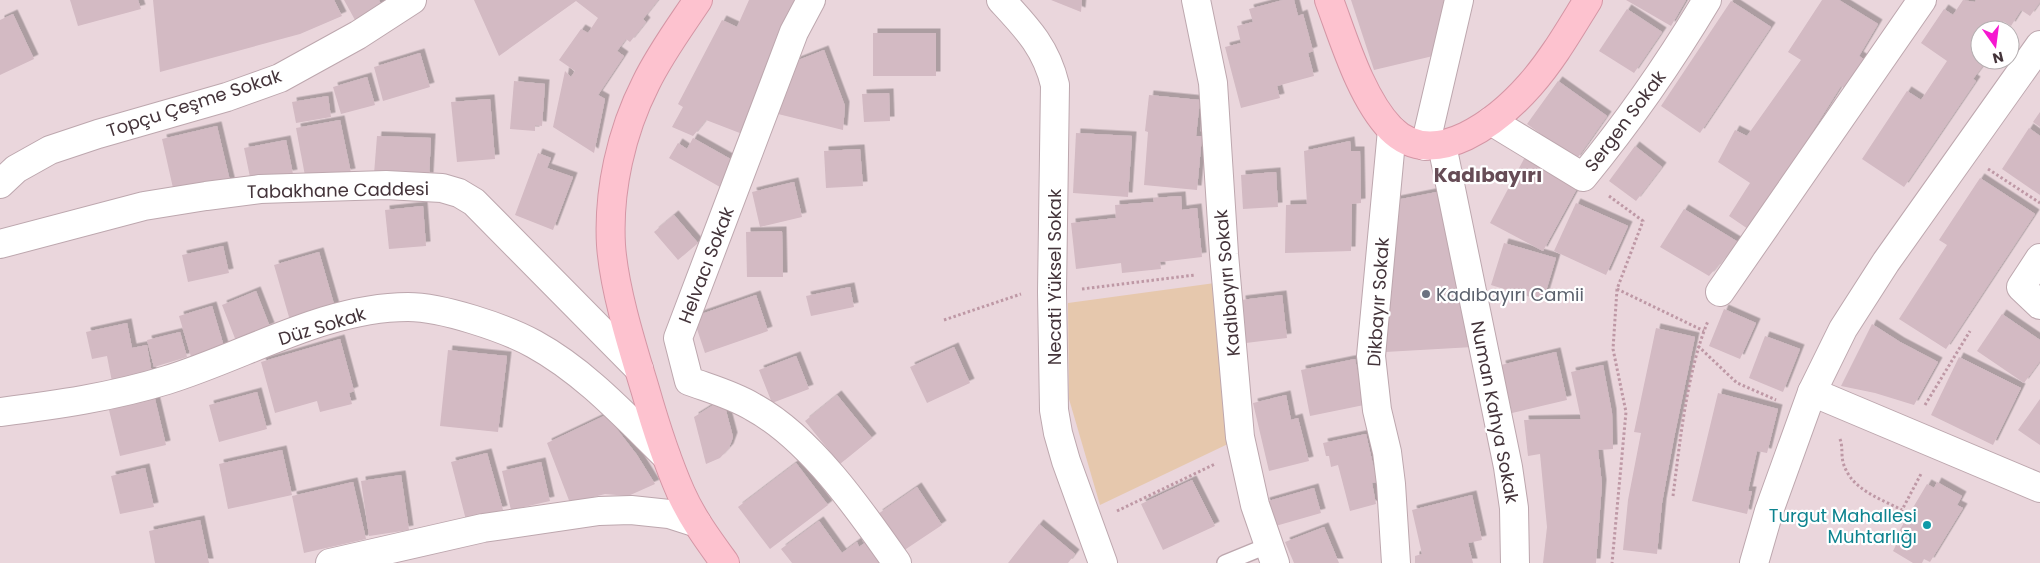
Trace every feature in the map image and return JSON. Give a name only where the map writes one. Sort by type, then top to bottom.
[{"type":"main road","points":[[698,0],[668,44],[645,84],[630,118],[620,156],[612,199],[611,245],[618,288],[639,368],[666,456],[681,494],[697,523],[725,563]]},
{"type":"main road","points":[[1330,0],[1354,69],[1377,111],[1392,130],[1409,141],[1434,145],[1472,134],[1491,121],[1530,85],[1551,58],[1588,0]]},
{"type":"street","name":"Topçu Çeşme Sokak","points":[[0,184],[16,169],[50,150],[98,134],[227,97],[280,78],[350,39],[412,0]]},
{"type":"street","name":"Helvacı Sokak","points":[[811,0],[794,32],[678,338],[689,381],[731,396],[754,407],[782,426],[817,460],[875,531],[897,563]]},
{"type":"street","name":"Necati Yüksel Sokak","points":[[1001,0],[1026,27],[1042,50],[1051,66],[1055,85],[1052,292],[1054,410],[1058,433],[1103,563]]},
{"type":"street","name":"Kadıbayırı Sokak","points":[[1196,0],[1213,83],[1225,270],[1243,451],[1255,505],[1272,554]]},
{"type":"street","points":[[1434,145],[1459,0]]},
{"type":"street","name":"Sergen Sokak","points":[[1491,121],[1583,177],[1617,136],[1653,85],[1707,0]]},
{"type":"street","points":[[1720,292],[1922,0]]},
{"type":"street","points":[[1754,563],[1769,511],[1808,402],[1843,329],[1886,262],[2040,45]]},
{"type":"street","name":"Dikbayır Sokak","points":[[1392,130],[1371,356],[1377,410],[1391,484],[1396,563]]},
{"type":"street","name":"Numan Kahya Sokak","points":[[1434,145],[1508,467],[1514,508],[1515,563]]},
{"type":"street","name":"Tabakhane Caddesi","points":[[0,244],[144,206],[206,196],[270,189],[386,185],[442,188],[459,193],[474,202],[639,368]]},
{"type":"street","points":[[2040,258],[2021,286],[2040,305]]},
{"type":"street","name":"Düz Sokak","points":[[0,412],[63,404],[119,393],[168,380],[316,325],[351,314],[409,307],[483,322],[534,344],[570,367],[602,394],[666,456]]},
{"type":"street","points":[[1808,402],[1908,433],[2040,488]]},
{"type":"street","points":[[330,563],[484,528],[598,511],[632,510],[669,514],[697,523]]},
{"type":"lane","points":[[1225,563],[1272,554]]},
{"type":"path","points":[[1962,153],[2040,203]]},
{"type":"path","points":[[1583,177],[1643,221],[1616,289],[1613,349],[1626,412],[1612,563]]},
{"type":"path","points":[[944,320],[1019,294],[1136,284],[1225,270]]},
{"type":"path","points":[[1616,289],[1704,330]]},
{"type":"path","points":[[1673,496],[1698,346],[1720,292]]},
{"type":"path","points":[[1908,433],[1970,331]]},
{"type":"path","points":[[1698,346],[1737,383],[1808,402],[1838,434],[1843,446],[1842,460],[1846,473],[1854,483],[1902,510],[1936,445]]},
{"type":"path","points":[[1115,512],[1243,451]]},
{"type":"shaded area","points":[[0,0],[2040,0],[2040,563],[0,563]]},
{"type":"shaded area","points":[[1215,283],[1230,443],[1100,505],[1069,399],[1068,303]]},
{"type":"building","points":[[70,0],[138,0],[141,9],[78,26]]},
{"type":"building","points":[[153,0],[334,0],[342,16],[300,34],[160,72]]},
{"type":"building","points":[[344,0],[379,0],[382,7],[355,20]]},
{"type":"building","points":[[474,0],[658,0],[643,19],[646,22],[630,42],[626,39],[617,51],[624,56],[598,95],[605,99],[594,153],[553,127],[565,71],[571,77],[575,71],[559,60],[581,29],[588,33],[598,18],[576,1],[499,56]]},
{"type":"building","points":[[749,0],[797,0],[766,66],[770,68],[745,135],[706,120],[693,136],[672,127],[683,107],[678,104],[722,20],[737,27]]},
{"type":"building","points":[[1051,0],[1082,0],[1081,12]]},
{"type":"building","points":[[1283,0],[1294,0],[1298,16],[1303,14],[1313,51],[1308,53],[1314,76],[1277,86],[1280,98],[1241,108],[1225,47],[1241,43],[1237,26],[1253,22],[1249,9]]},
{"type":"building","points":[[1351,0],[1447,0],[1433,56],[1374,70]]},
{"type":"building","points":[[1626,0],[1686,0],[1671,26]]},
{"type":"building","points":[[1822,0],[1839,0],[1878,24],[1859,56],[1865,60],[1846,89],[1841,86],[1748,229],[1729,216],[1750,183],[1718,162],[1735,130],[1747,136],[1801,60],[1788,52]]},
{"type":"building","points":[[1963,0],[1975,2],[1976,0],[2040,0],[2030,16],[2021,10],[2015,20],[1970,20],[1970,70],[1980,70],[1973,79],[1976,81],[1904,187],[1862,159],[1907,91],[1921,100],[1947,61],[1921,43],[1944,9],[1953,15]]},
{"type":"building","points":[[1731,1],[1771,27],[1700,133],[1661,106]]},
{"type":"building","points":[[1627,9],[1662,32],[1634,73],[1599,51]]},
{"type":"building","points":[[13,14],[34,59],[0,75],[0,20]]},
{"type":"building","points":[[873,33],[936,33],[936,76],[873,76]]},
{"type":"building","points":[[824,50],[845,106],[843,130],[778,114],[796,61]]},
{"type":"building","points":[[420,53],[430,87],[383,101],[374,67]]},
{"type":"building","points":[[367,77],[375,105],[341,114],[333,87]]},
{"type":"building","points":[[514,81],[545,84],[542,126],[535,125],[535,131],[510,129]]},
{"type":"building","points":[[1558,81],[1607,116],[1576,160],[1527,124]]},
{"type":"building","points":[[889,93],[890,121],[864,122],[862,94]]},
{"type":"building","points":[[1149,95],[1200,100],[1196,136],[1202,136],[1197,190],[1144,185],[1148,132],[1145,131]]},
{"type":"building","points":[[328,96],[331,117],[296,123],[292,102]]},
{"type":"building","points":[[490,99],[495,159],[457,162],[451,102]]},
{"type":"building","points":[[2040,112],[2040,127],[2033,122]]},
{"type":"building","points":[[340,120],[351,173],[306,181],[296,128]]},
{"type":"building","points":[[217,126],[231,185],[192,194],[190,184],[173,188],[162,139]]},
{"type":"building","points":[[2029,128],[2040,136],[2040,195],[2002,169]]},
{"type":"building","points":[[1076,133],[1132,136],[1128,197],[1073,193]]},
{"type":"building","points":[[377,136],[431,138],[429,177],[374,174]]},
{"type":"building","points":[[693,138],[734,161],[720,187],[669,158],[678,143],[687,149]]},
{"type":"building","points":[[286,140],[293,174],[251,182],[244,148]]},
{"type":"building","points":[[1350,141],[1351,151],[1360,151],[1361,203],[1352,204],[1351,251],[1285,253],[1286,205],[1307,204],[1304,151]]},
{"type":"building","points":[[1635,146],[1662,167],[1636,201],[1609,181]]},
{"type":"building","points":[[860,149],[863,186],[826,188],[824,151]]},
{"type":"building","points":[[538,153],[551,158],[547,168],[573,177],[553,230],[515,215]]},
{"type":"building","points":[[1526,155],[1580,183],[1543,251],[1490,223]]},
{"type":"building","points":[[1276,172],[1278,207],[1243,209],[1241,175]]},
{"type":"building","points":[[1980,178],[2035,214],[1946,349],[1899,319],[1947,245],[1939,240]]},
{"type":"building","points":[[794,182],[802,217],[760,227],[752,192]]},
{"type":"building","name":"Kadıbayırı Camii","points":[[1442,191],[1473,347],[1385,352],[1396,200]]},
{"type":"building","points":[[1181,196],[1182,210],[1197,208],[1202,257],[1160,262],[1161,269],[1122,273],[1121,263],[1076,269],[1071,223],[1116,218],[1115,205],[1154,202],[1153,198]]},
{"type":"building","points":[[1576,203],[1628,226],[1606,275],[1554,251]]},
{"type":"building","points":[[423,206],[426,246],[389,249],[385,210]]},
{"type":"building","points":[[1684,209],[1738,242],[1709,276],[1660,247]]},
{"type":"building","points":[[674,215],[698,243],[678,260],[654,232]]},
{"type":"building","points":[[782,231],[783,277],[747,277],[746,232]]},
{"type":"building","points":[[1504,243],[1556,258],[1543,301],[1491,285]]},
{"type":"building","points":[[223,246],[229,273],[188,282],[182,255]]},
{"type":"building","points":[[319,252],[336,311],[291,324],[274,265]]},
{"type":"building","points":[[850,287],[854,307],[811,316],[806,296]]},
{"type":"building","points":[[256,291],[270,327],[236,341],[222,305]]},
{"type":"building","points":[[756,295],[768,331],[705,353],[693,317]]},
{"type":"building","points":[[1282,295],[1287,338],[1246,343],[1241,300]]},
{"type":"building","points":[[212,306],[225,350],[192,360],[179,316]]},
{"type":"building","points":[[1724,309],[1756,323],[1740,359],[1709,346]]},
{"type":"building","points":[[2002,314],[2040,340],[2040,361],[2024,383],[1977,351]]},
{"type":"building","points":[[127,323],[132,348],[147,345],[153,379],[113,387],[107,356],[92,359],[86,332]]},
{"type":"building","points":[[1872,324],[1900,342],[1938,362],[1914,405],[1875,393],[1841,386]]},
{"type":"building","points":[[1656,328],[1695,337],[1662,503],[1657,554],[1623,550],[1628,500],[1641,433],[1634,432]]},
{"type":"building","points":[[180,332],[187,357],[154,367],[147,340]]},
{"type":"building","points":[[1765,336],[1800,349],[1783,392],[1749,378]]},
{"type":"building","points":[[340,339],[354,391],[349,393],[352,404],[320,412],[317,401],[275,413],[261,362]]},
{"type":"building","points":[[954,347],[970,383],[927,403],[910,367]]},
{"type":"building","points":[[448,350],[507,356],[498,432],[440,426]]},
{"type":"building","points":[[1556,352],[1567,400],[1512,413],[1501,365]]},
{"type":"building","points":[[796,356],[809,389],[772,403],[759,370]]},
{"type":"building","points":[[1959,357],[2021,388],[1993,445],[1931,415]]},
{"type":"building","points":[[1355,359],[1364,405],[1310,416],[1301,370]]},
{"type":"building","points":[[1603,365],[1612,413],[1613,449],[1598,450],[1602,484],[1596,563],[1543,563],[1547,527],[1540,454],[1528,456],[1524,420],[1581,419],[1571,372]]},
{"type":"building","points":[[257,392],[267,429],[219,442],[209,405]]},
{"type":"building","points":[[1718,393],[1778,409],[1767,453],[1757,451],[1748,491],[1752,491],[1747,514],[1692,501]]},
{"type":"building","points":[[837,395],[872,438],[840,464],[805,421]]},
{"type":"building","points":[[1286,395],[1291,420],[1298,418],[1309,461],[1269,471],[1253,403]]},
{"type":"building","points":[[155,399],[166,445],[120,456],[109,410]]},
{"type":"building","points":[[723,399],[733,437],[729,448],[720,458],[706,464],[694,417]]},
{"type":"building","points":[[2040,399],[2040,445],[2018,430]]},
{"type":"building","points":[[606,415],[637,455],[655,484],[628,496],[605,494],[570,503],[547,443]]},
{"type":"building","points":[[1366,434],[1377,482],[1372,483],[1376,504],[1350,511],[1338,465],[1331,467],[1329,456],[1326,456],[1323,443]]},
{"type":"building","points":[[282,450],[292,495],[228,509],[219,464]]},
{"type":"building","points":[[487,453],[503,510],[466,520],[451,462]]},
{"type":"building","points":[[541,462],[550,501],[511,510],[502,471]]},
{"type":"building","points":[[796,463],[828,505],[770,549],[738,507]]},
{"type":"building","points":[[145,468],[154,507],[120,514],[111,476]]},
{"type":"building","points":[[401,475],[409,530],[369,536],[361,481]]},
{"type":"building","points":[[1192,480],[1215,526],[1163,550],[1141,504]]},
{"type":"building","points":[[353,482],[366,539],[304,553],[292,496]]},
{"type":"building","name":"Turgut Mahallesi Muhtarlığı","points":[[1937,482],[1962,496],[1957,505],[1963,508],[1930,562],[1924,559],[1922,563],[1913,563],[1893,551],[1896,545],[1892,543],[1927,484],[1934,488]]},
{"type":"building","points":[[917,487],[942,525],[903,551],[878,514]]},
{"type":"building","points":[[1314,488],[1321,513],[1272,527],[1265,502]]},
{"type":"building","points":[[1472,495],[1482,540],[1468,543],[1473,563],[1415,563],[1415,556],[1422,554],[1412,510]]},
{"type":"building","points":[[200,520],[209,563],[155,563],[149,531]]},
{"type":"building","points":[[819,521],[842,553],[857,542],[859,547],[869,540],[885,563],[792,563],[781,549]]},
{"type":"building","points":[[1039,524],[1075,554],[1068,563],[1008,563]]},
{"type":"building","points":[[1324,527],[1339,563],[1294,563],[1285,542]]},
{"type":"place","name":"Kadıbayırı Camii","points":[[1426,294]]},
{"type":"place","name":"Turgut Mahallesi Muhtarlığı","points":[[1927,525]]},
{"type":"district","name":"Kadıbayırı","points":[[1488,175]]}]
